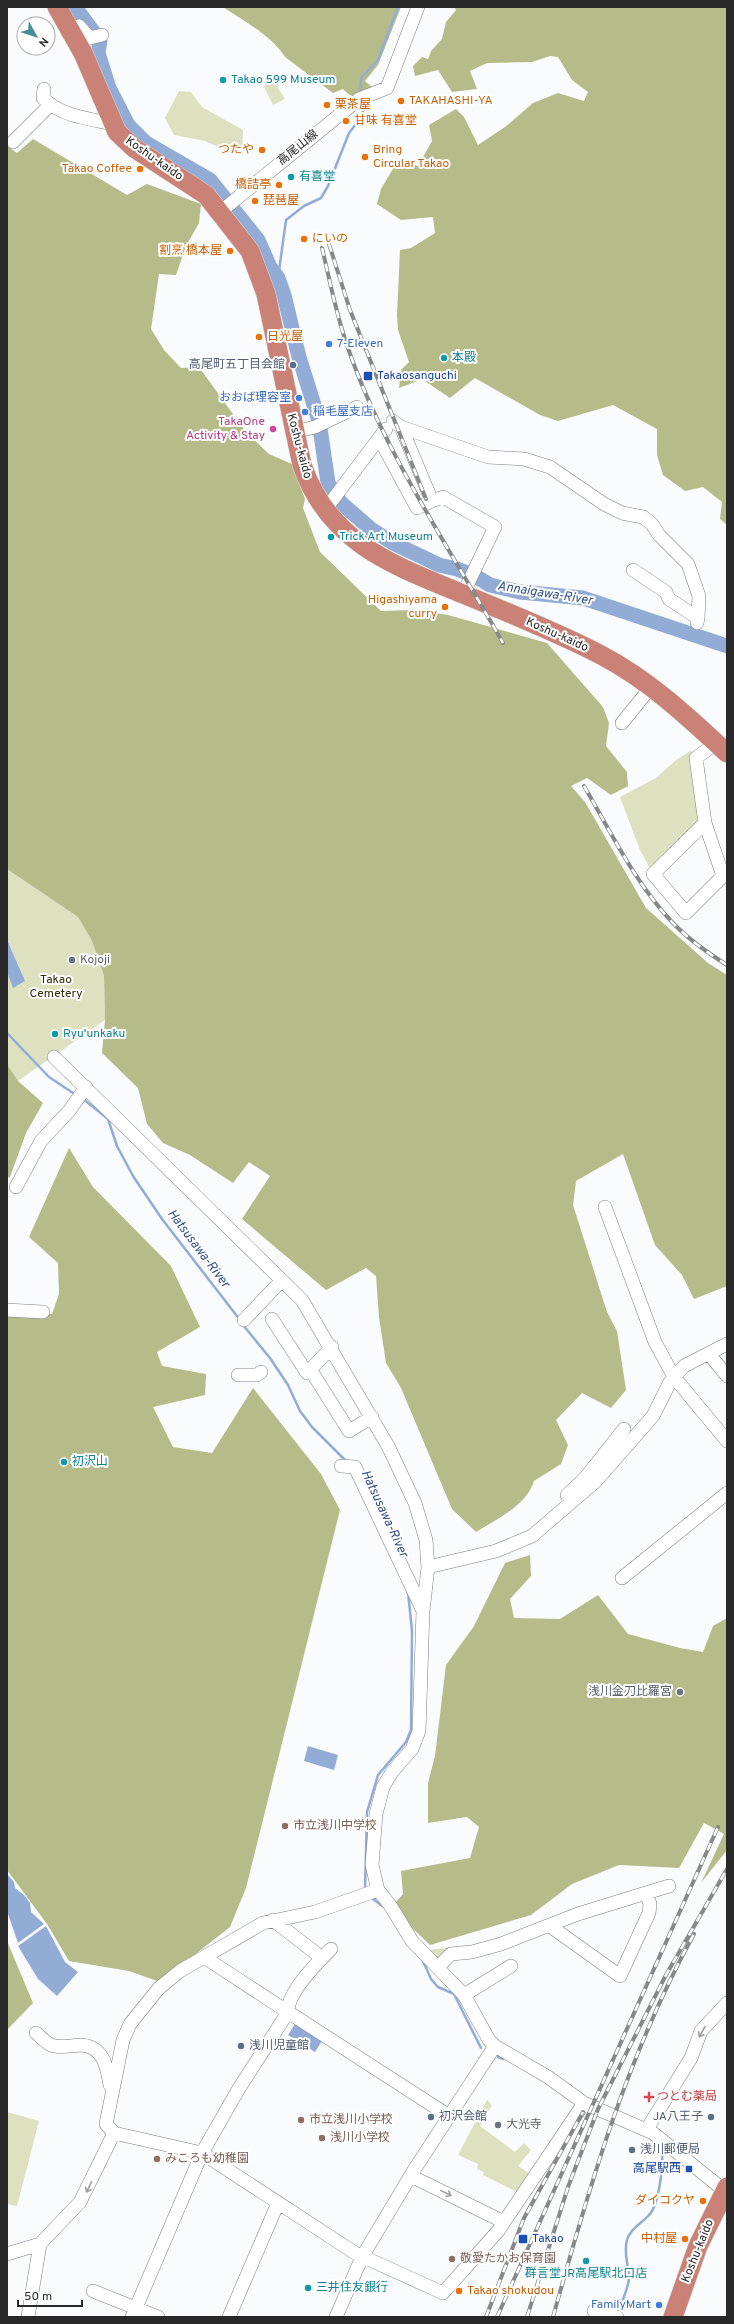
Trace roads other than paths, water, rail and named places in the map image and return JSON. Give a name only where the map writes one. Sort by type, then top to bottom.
[{"type":"highway","name":"Koshu-kaido","points":[[57,7],[92,73],[113,124],[125,140],[206,195],[223,209],[250,251],[266,294],[294,432],[306,477],[327,506],[359,543],[381,559],[465,590],[582,645],[602,656],[651,687],[722,748]]},
{"type":"highway","name":"Koshu-kaido","points":[[673,2317],[698,2246],[726,2189]]},
{"type":"street","name":"高尾山線","points":[[223,209],[362,97],[387,88],[418,7]]},
{"type":"street","points":[[70,31],[79,26],[96,37]]},
{"type":"street","points":[[44,89],[43,98],[50,105],[65,112],[113,124]]},
{"type":"street","points":[[13,142],[50,105]]},
{"type":"street","points":[[294,432],[315,427],[357,407]]},
{"type":"street","points":[[327,506],[390,429]]},
{"type":"street","points":[[390,429],[417,508],[443,497],[495,527],[465,590]]},
{"type":"street","points":[[390,429],[432,501]]},
{"type":"street","points":[[390,429],[488,457],[524,459],[550,467],[610,507],[622,513],[643,517],[652,524],[659,535],[688,564],[699,596],[698,621],[669,599],[666,592],[633,570]]},
{"type":"street","points":[[622,723],[651,687]]},
{"type":"street","points":[[705,823],[653,874],[686,913],[723,876],[705,823],[696,758],[722,748]]},
{"type":"street","points":[[54,1057],[81,1094],[302,1300],[332,1347],[372,1417],[388,1446],[415,1503],[426,1540],[428,1567],[423,1611],[419,1732],[412,1749],[392,1772],[379,1797],[373,1837],[372,1865],[376,1890],[390,1905],[412,1941],[464,1995],[489,2040],[495,2046],[548,2077],[584,2103],[647,2130],[669,2144],[726,2189]]},
{"type":"street","points":[[16,1187],[41,1141],[81,1094]]},
{"type":"street","points":[[605,1207],[644,1316],[655,1342],[674,1377],[727,1441]]},
{"type":"street","points":[[244,1320],[282,1280]]},
{"type":"street","points":[[7,1310],[43,1312]]},
{"type":"street","points":[[272,1319],[307,1373],[332,1347]]},
{"type":"street","points":[[428,1567],[496,1552],[532,1536],[596,1481],[653,1416],[674,1377],[684,1366],[727,1344]]},
{"type":"street","points":[[709,1354],[727,1376]]},
{"type":"street","points":[[310,1369],[349,1431],[372,1417]]},
{"type":"street","points":[[238,1375],[257,1375],[261,1372]]},
{"type":"street","points":[[478,1555],[490,1547],[524,1532],[576,1487],[624,1429]]},
{"type":"street","points":[[341,1466],[355,1467],[423,1611]]},
{"type":"street","points":[[622,1578],[727,1493]]},
{"type":"street","points":[[438,1967],[451,1954],[472,1952],[501,1944],[578,1914],[669,1886]]},
{"type":"street","points":[[376,1890],[315,1912],[272,1920],[247,1931],[180,1971],[160,1988],[130,2024],[123,2040],[111,2092],[106,2124],[114,2133],[202,2153],[278,2204],[362,2256],[443,2293],[488,2243],[504,2222],[584,2103]]},
{"type":"street","points":[[550,1926],[620,1976],[649,1913],[650,1904],[646,1893]]},
{"type":"street","points":[[134,2313],[202,2153],[238,2090],[288,2012],[288,2007],[300,1984],[327,1953],[272,1920]]},
{"type":"street","points":[[204,1957],[449,2116]]},
{"type":"street","points":[[464,1995],[511,1966]]},
{"type":"street","points":[[647,2130],[691,2058],[701,2031],[727,2002]]},
{"type":"street","points":[[36,2033],[51,2045],[68,2047],[82,2045],[92,2048],[106,2062],[111,2092]]},
{"type":"street","points":[[336,2317],[362,2256],[449,2116],[495,2046]]},
{"type":"street","points":[[7,2254],[40,2244],[80,2202],[106,2152],[114,2133]]},
{"type":"street","points":[[411,2176],[504,2222]]},
{"type":"street","points":[[229,2317],[278,2204]]},
{"type":"street","points":[[28,2317],[40,2244]]},
{"type":"street","points":[[92,2290],[134,2313],[158,2317]]},
{"type":"street","points":[[600,2314],[617,2317]]},
{"type":"water","points":[[7,940],[25,981],[13,988],[7,972]]},
{"type":"water","points":[[308,1746],[338,1755],[334,1770],[304,1761]]},
{"type":"water","points":[[7,1874],[14,1882],[15,1888],[24,1895],[30,1903],[31,1912],[44,1924],[18,1943],[7,1911]]},
{"type":"water","points":[[46,1926],[65,1962],[78,1972],[57,1996],[38,1979],[18,1946]]},
{"type":"water","points":[[295,2024],[322,2041],[315,2052],[288,2035]]},
{"type":"waterway","name":"Annaigawa-River","points":[[75,7],[100,41],[98,53],[109,88],[128,125],[146,143],[210,180],[258,240],[270,267],[278,278],[284,295],[299,357],[319,421],[328,483],[341,503],[371,529],[393,543],[439,565],[457,569],[475,576],[490,585],[520,592],[583,598],[727,646]]},
{"type":"waterway","points":[[360,94],[361,78],[378,60],[398,7]]},
{"type":"waterway","points":[[278,278],[286,220],[304,206],[321,198],[328,186],[349,133],[363,115],[362,102]]},
{"type":"waterway","name":"Hatsusawa-River","points":[[7,1033],[49,1077],[76,1095]]},
{"type":"waterway","name":"Hatsusawa-River","points":[[82,1098],[108,1119],[117,1146],[133,1176],[162,1219],[240,1320]]},
{"type":"waterway","name":"Hatsusawa-River","points":[[243,1325],[270,1358],[288,1385],[300,1411],[312,1427],[348,1463]]},
{"type":"waterway","name":"Hatsusawa-River","points":[[365,1890],[367,1812],[378,1775],[406,1742],[411,1730],[412,1631],[408,1592]]},
{"type":"waterway","name":"Hatsusawa-River","points":[[370,1897],[384,1907]]},
{"type":"waterway","name":"Hatsusawa-River","points":[[423,1961],[431,1979],[438,1987],[454,1994],[481,2048]]},
{"type":"waterway","name":"Hatsusawa-River","points":[[498,2057],[503,2059]]},
{"type":"waterway","name":"Hatsusawa-River","points":[[621,2306],[629,2279],[626,2255],[627,2240],[633,2229],[649,2215],[655,2203],[661,2176],[662,2153]]},
{"type":"railway","points":[[329,244],[350,310],[426,499]]},
{"type":"railway","points":[[322,248],[343,333],[361,383],[378,421],[418,497],[503,643]]},
{"type":"railway","points":[[584,786],[624,857],[646,891],[672,922],[691,940],[727,965]]},
{"type":"railway","points":[[497,2317],[718,1827]]},
{"type":"railway","points":[[527,2317],[568,2187],[598,2109],[666,1975],[727,1869]]},
{"type":"railway","points":[[553,2317],[581,2218],[612,2121],[649,2027],[670,1980],[694,1934]]},
{"type":"railway","points":[[486,2317],[524,2218],[583,2112]]},
{"type":"place","name":"Takao 599 Museum","points":[[223,80]]},
{"type":"place","name":"TAKAHASHI-YA","points":[[401,101]]},
{"type":"place","name":"栗茶屋","points":[[327,105]]},
{"type":"place","name":"甘味 有喜堂","points":[[346,121]]},
{"type":"place","name":"つたや","points":[[262,150]]},
{"type":"place","name":"Bring Circular Takao","points":[[365,157]]},
{"type":"place","name":"Takao Coffee","points":[[140,169]]},
{"type":"place","name":"有喜堂","points":[[291,177]]},
{"type":"place","name":"橋詰亭","points":[[279,185]]},
{"type":"place","name":"琵琶屋","points":[[255,201]]},
{"type":"place","name":"にいの","points":[[304,239]]},
{"type":"place","name":"割烹 橋本屋","points":[[230,251]]},
{"type":"place","name":"日光屋","points":[[259,337]]},
{"type":"place","name":"7-Eleven","points":[[329,344]]},
{"type":"place","name":"本殿","points":[[444,358]]},
{"type":"place","name":"高尾町五丁目会館","points":[[293,365]]},
{"type":"place","name":"Takaosanguchi","points":[[368,376]]},
{"type":"place","name":"おおば理容室","points":[[299,398]]},
{"type":"place","name":"稲毛屋支店","points":[[305,412]]},
{"type":"place","name":"TakaOne Activity & Stay","points":[[273,429]]},
{"type":"place","name":"Trick Art Museum","points":[[331,537]]},
{"type":"place","name":"Higashiyama curry","points":[[445,607]]},
{"type":"place","name":"Kojoji","points":[[72,960]]},
{"type":"place","name":"Ryu'unkaku","points":[[55,1034]]},
{"type":"place","name":"初沢山","points":[[64,1462]]},
{"type":"place","name":"浅川金刀比羅宮","points":[[680,1692]]},
{"type":"place","name":"市立浅川中学校","points":[[285,1826]]},
{"type":"place","name":"浅川児童館","points":[[241,2046]]},
{"type":"place","name":"つとむ薬局","points":[[649,2097]]},
{"type":"place","name":"初沢会館","points":[[431,2117]]},
{"type":"place","name":"JA八王子","points":[[711,2117]]},
{"type":"place","name":"市立浅川小学校","points":[[301,2120]]},
{"type":"place","name":"大光寺","points":[[498,2125]]},
{"type":"place","name":"浅川小学校","points":[[322,2138]]},
{"type":"place","name":"浅川郵便局","points":[[632,2150]]},
{"type":"place","name":"みころも幼稚園","points":[[157,2159]]},
{"type":"place","name":"高尾駅西","points":[[689,2169]]},
{"type":"place","name":"ダイコクヤ","points":[[703,2201]]},
{"type":"place","name":"Takao","points":[[523,2239]]},
{"type":"place","name":"中村屋","points":[[685,2239]]},
{"type":"place","name":"敬愛たかお保育園","points":[[452,2259]]},
{"type":"place","name":"群言堂JR高尾駅北口店","points":[[586,2261]]},
{"type":"place","name":"三井住友銀行","points":[[308,2288]]},
{"type":"place","name":"Takao shokudou","points":[[459,2291]]},
{"type":"place","name":"FamilyMart","points":[[659,2305]]},
{"type":"park label","name":"Takao Cemetery","points":[[56,987]]}]
